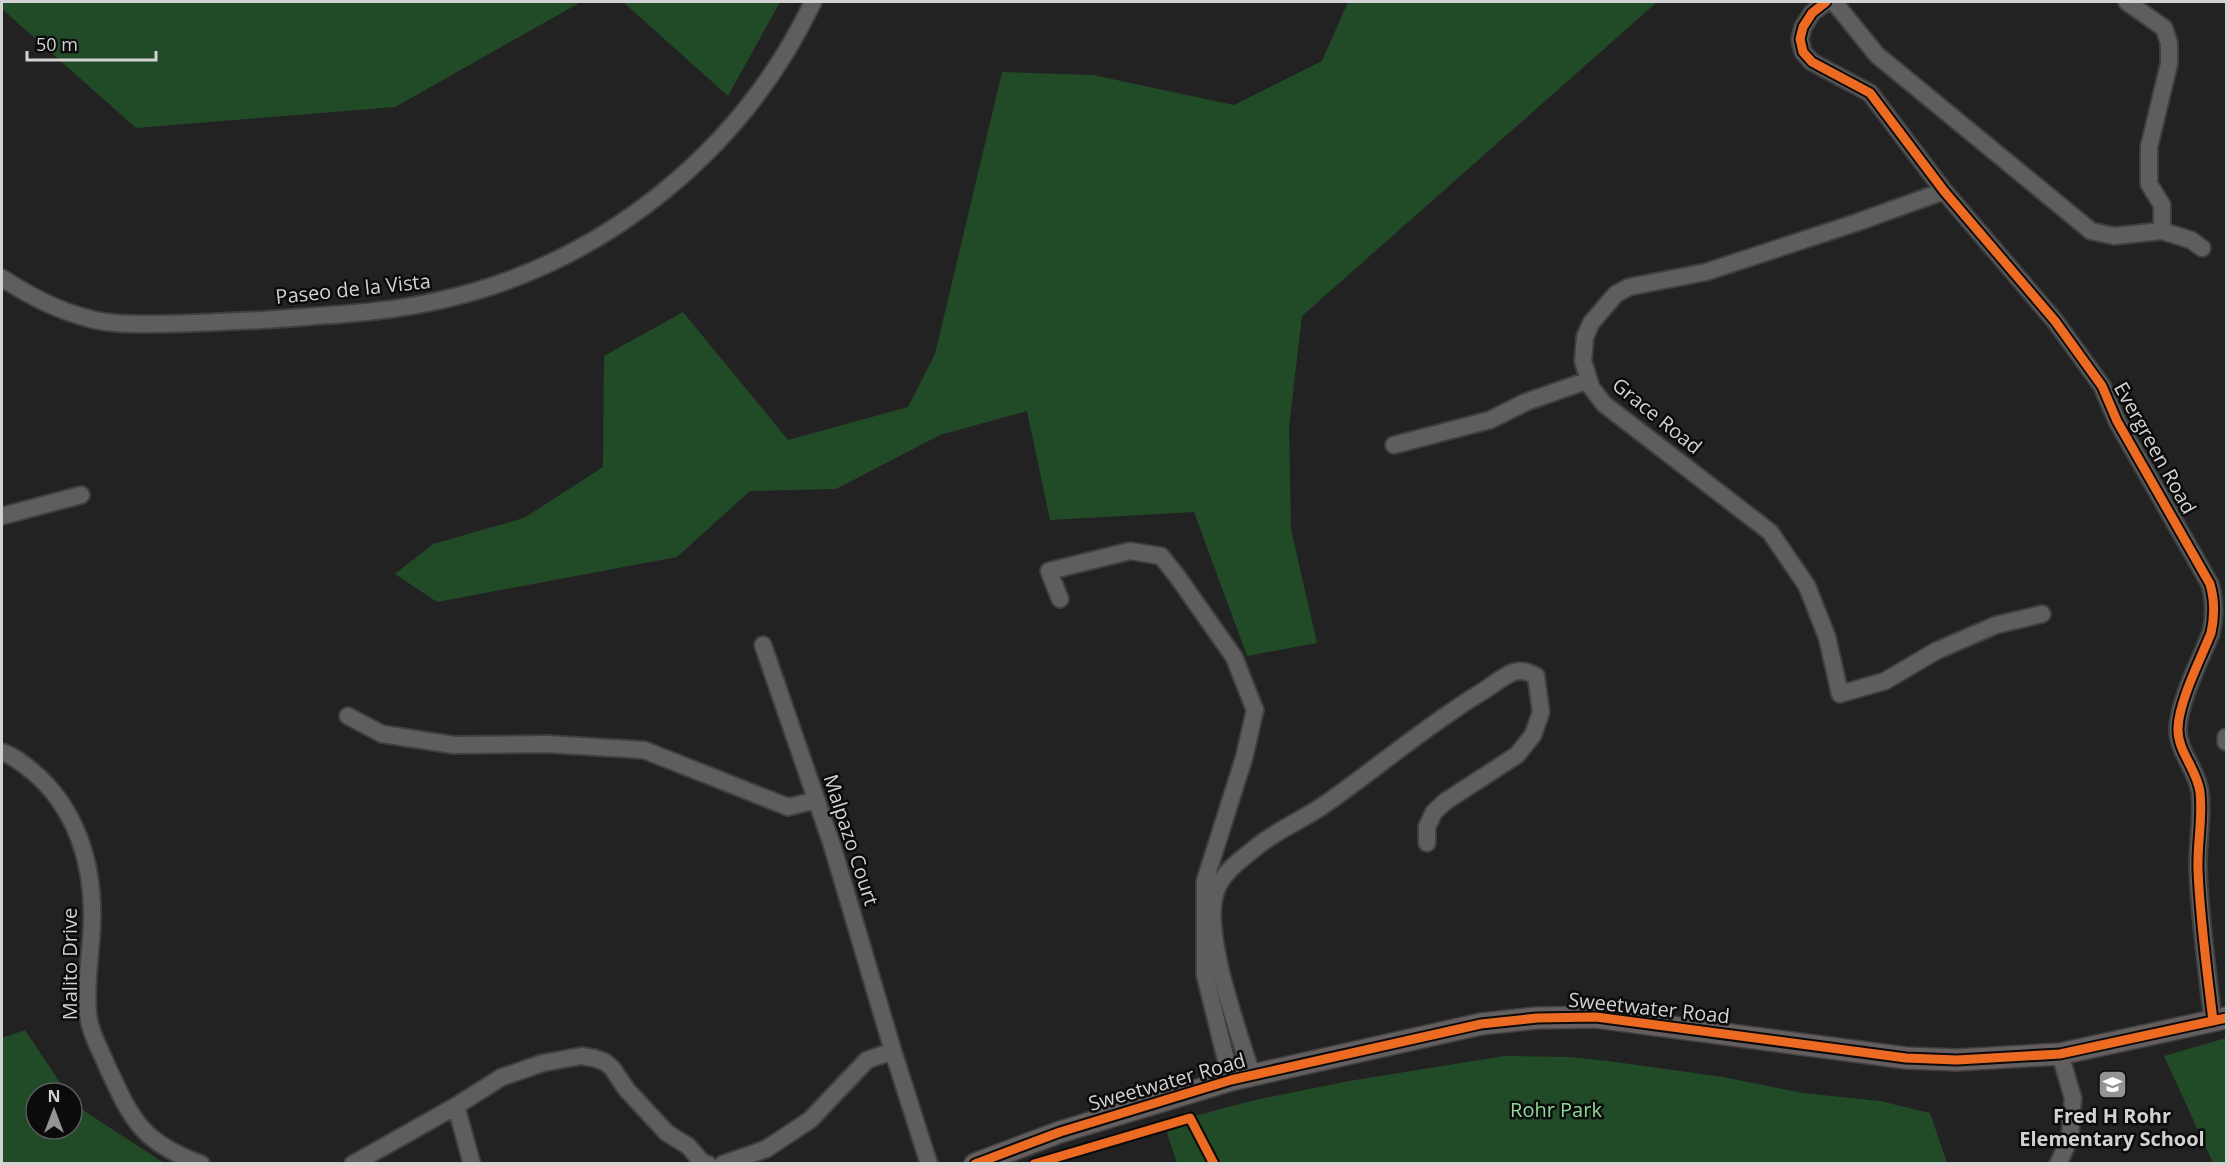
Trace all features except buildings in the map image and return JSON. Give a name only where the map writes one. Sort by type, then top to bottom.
[{"type":"main road","name":"Sweetwater Road","points":[[975,1164],[1060,1132],[1241,1078],[1481,1024],[1564,1017],[1627,1020],[1906,1058],[1957,1060],[2060,1054],[2220,1019]]},
{"type":"street","name":"Paseo de la Vista","points":[[2,278],[64,311],[89,319],[122,324],[195,324],[370,312],[441,300],[476,291],[521,275],[575,250],[636,213],[682,176],[716,143],[761,89],[794,38],[813,2]]},
{"type":"street","name":"Evergreen Road","points":[[1826,2],[1812,13],[1803,27],[1800,39],[1803,52],[1812,62],[1870,93],[1944,191],[2055,321],[2102,386],[2116,422],[2210,584],[2214,607],[2212,626],[2181,711],[2178,729],[2179,739],[2200,791],[2199,906],[2220,1019]]},
{"type":"street","points":[[1834,2],[1877,55],[2091,231],[2114,236],[2162,231],[2191,240],[2202,248]]},
{"type":"street","points":[[2127,2],[2164,28],[2169,43],[2169,63],[2149,147],[2150,184],[2163,205],[2162,231]]},
{"type":"street","name":"Grace Road","points":[[1944,191],[1706,272],[1629,287],[1616,294],[1591,323],[1585,337],[1584,361],[1591,387],[1604,404],[1770,532],[1807,586],[1827,637],[1840,694],[1886,681],[1936,651],[1996,626],[2042,614]]},
{"type":"street","points":[[1394,445],[1490,420],[1526,402],[1589,380]]},
{"type":"street","points":[[2,516],[81,495]]},
{"type":"street","points":[[1060,599],[1049,571],[1130,551],[1161,556],[1178,576],[1234,657],[1254,710],[1244,758],[1205,882],[1205,975],[1241,1078]]},
{"type":"street","name":"Malpazo Court","points":[[763,645],[832,845],[893,1051]]},
{"type":"street","points":[[1241,1078],[1212,926],[1212,904],[1216,888],[1232,868],[1261,843],[1320,807],[1467,701],[1515,672],[1527,671],[1536,676],[1541,712],[1533,735],[1517,755],[1446,801],[1434,812],[1426,827],[1427,843]]},
{"type":"street","points":[[348,716],[382,734],[443,743],[546,744],[644,750],[788,807],[816,800]]},
{"type":"street","points":[[2226,737],[2226,742]]},
{"type":"street","name":"Malito Drive","points":[[2,752],[20,761],[47,783],[65,806],[81,844],[90,878],[92,921],[88,1002],[90,1028],[127,1108],[152,1140],[175,1154],[201,1164]]},
{"type":"street","points":[[723,1164],[766,1149],[810,1120],[867,1060],[893,1051],[929,1164]]},
{"type":"street","points":[[2058,1164],[2070,1138],[2073,1098],[2060,1054]]},
{"type":"street","points":[[353,1164],[456,1106],[502,1077],[543,1063],[581,1056],[594,1058],[612,1068],[627,1090],[667,1133],[688,1146],[703,1163],[708,1164]]},
{"type":"street","points":[[456,1106],[472,1164]]},
{"type":"path","points":[[1034,1164],[1190,1118],[1214,1164]]},
{"type":"green space","points":[[2,2],[581,2],[395,107],[136,128],[2,9]]},
{"type":"green space","points":[[623,2],[780,2],[728,96]]},
{"type":"green space","points":[[1348,2],[1657,2],[1302,316],[1289,427],[1291,529],[1317,643],[1247,656],[1194,512],[1050,520],[1027,411],[940,435],[836,489],[750,491],[677,557],[437,602],[395,574],[433,544],[524,518],[603,467],[604,356],[683,312],[788,440],[908,407],[935,354],[1002,72],[1093,75],[1234,105],[1322,61]]},
{"type":"green space","points":[[25,1030],[59,1081],[24,1081],[24,1141],[84,1141],[84,1111],[164,1163],[2,1163],[2,1038]]},
{"type":"green space","points":[[2226,1038],[2226,1163],[2213,1163],[2164,1056]]},
{"type":"green space","name":"Rohr Park","points":[[1504,1056],[1569,1057],[1608,1061],[1723,1077],[1803,1093],[1880,1101],[1930,1113],[1947,1163],[1177,1163],[1164,1124],[1255,1100],[1349,1081]]},
{"type":"cycle path","points":[[1826,2],[1812,13],[1803,27],[1800,39],[1803,52],[1812,62],[1870,93],[1944,191],[2055,321],[2102,386],[2117,421],[2210,584],[2214,608],[2211,633],[2186,693],[2178,728],[2181,744],[2200,792],[2199,889],[2213,1021]]},
{"type":"cycle path","points":[[975,1164],[1060,1132],[1231,1080],[1481,1024],[1537,1018],[1596,1017],[1906,1058],[1957,1060],[2060,1054],[2226,1018]]},
{"type":"cycle path","points":[[1034,1164],[1190,1118],[1214,1164]]},
{"type":"place","name":"Fred H Rohr Elementary School","points":[[2112,1085]]}]
